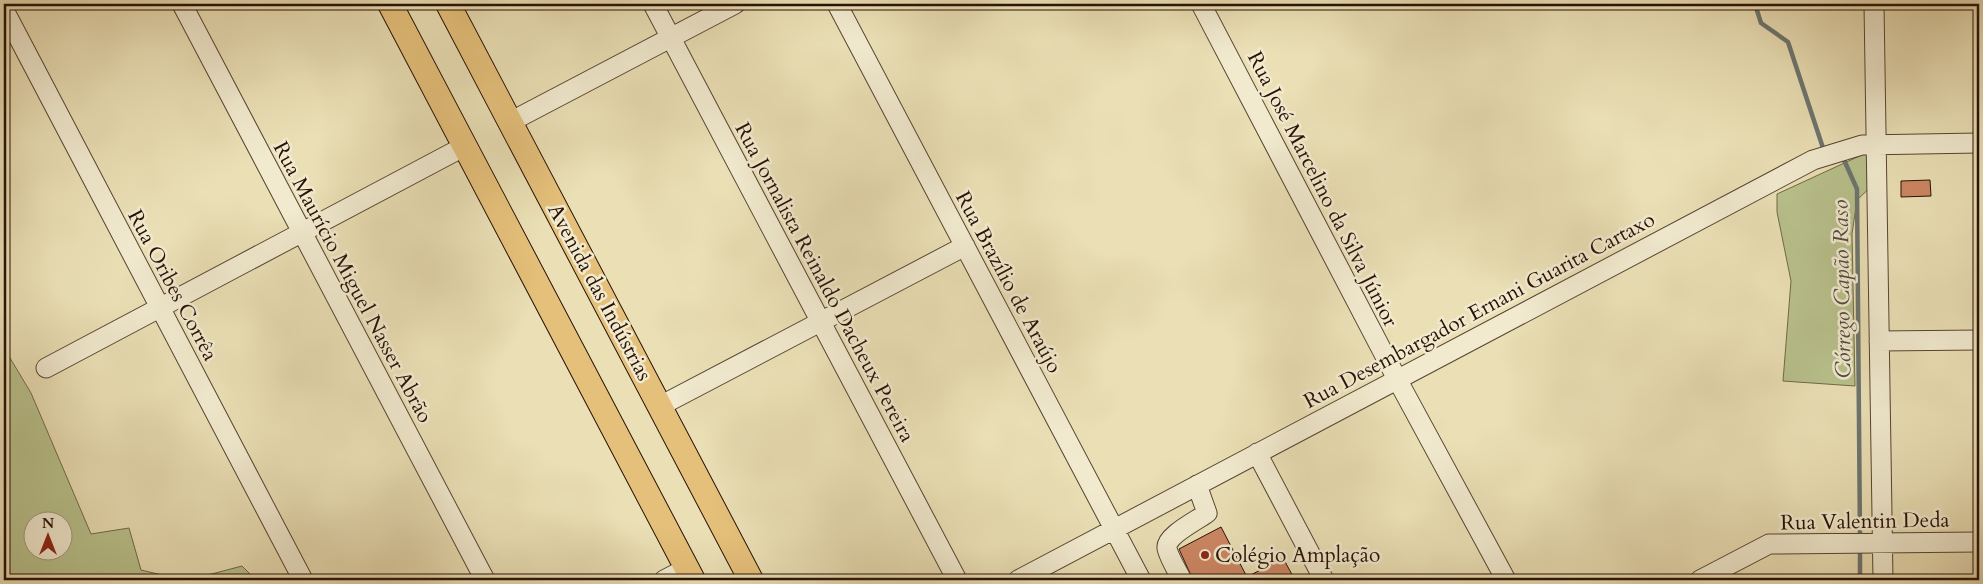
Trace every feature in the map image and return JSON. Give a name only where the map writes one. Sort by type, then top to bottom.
[{"type":"main road","points":[[390,4],[690,574]]},
{"type":"main road","name":"Avenida das Indústrias","points":[[448,4],[752,580]]},
{"type":"street","name":"Rua Maurício Miguel Nasser Abrão","points":[[182,4],[485,580]]},
{"type":"street","name":"Rua Jornalista Reinaldo Dacheux Pereira","points":[[654,4],[957,580]]},
{"type":"street","points":[[510,122],[735,4]]},
{"type":"street","name":"Rua Brazílio de Araújo","points":[[837,4],[1141,580]]},
{"type":"street","name":"Rua José Marcelino da Silva Júnior","points":[[1201,4],[1397,379],[1506,580]]},
{"type":"street","points":[[1874,4],[1879,341],[1876,543],[1883,580]]},
{"type":"street","name":"Rua Oribes Corrêa","points":[[4,10],[303,580]]},
{"type":"street","name":"Rua Desembargador Ernani Guarita Cartaxo","points":[[1018,580],[1813,160],[1844,150],[1876,144],[1979,143]]},
{"type":"street","points":[[46,368],[465,146]]},
{"type":"street","points":[[660,406],[965,246]]},
{"type":"street","points":[[1879,341],[1979,340]]},
{"type":"street","points":[[1258,453],[1324,580]]},
{"type":"street","points":[[1182,580],[1167,549],[1168,542],[1173,536],[1207,513],[1197,485]]},
{"type":"street","name":"Rua Valentin Deda","points":[[1700,580],[1769,544],[1979,542]]},
{"type":"street","points":[[664,580],[690,574]]},
{"type":"green space","points":[[1866,153],[1875,183],[1857,200],[1852,234],[1855,386],[1783,381],[1791,281],[1777,212],[1777,194]]},
{"type":"green space","points":[[7,353],[31,393],[91,534],[129,528],[141,570],[183,580],[4,580],[4,370]]},
{"type":"green space","points":[[242,566],[256,580],[189,580]]},
{"type":"building","points":[[1930,180],[1931,196],[1901,197],[1901,181]]},
{"type":"building","name":"Colégio Amplação","points":[[1221,527],[1247,577],[1283,558],[1295,580],[1193,580],[1179,549]]},
{"type":"waterway","name":"Córrego Capão Raso","points":[[1755,4],[1761,23],[1788,42],[1824,151]]},
{"type":"waterway","name":"Córrego Capão Raso","points":[[1840,159],[1844,160],[1857,189],[1860,538]]},
{"type":"waterway","name":"Córrego Capão Raso","points":[[1860,549],[1860,580]]},
{"type":"place","name":"Colégio Amplação","points":[[1205,555]]}]
